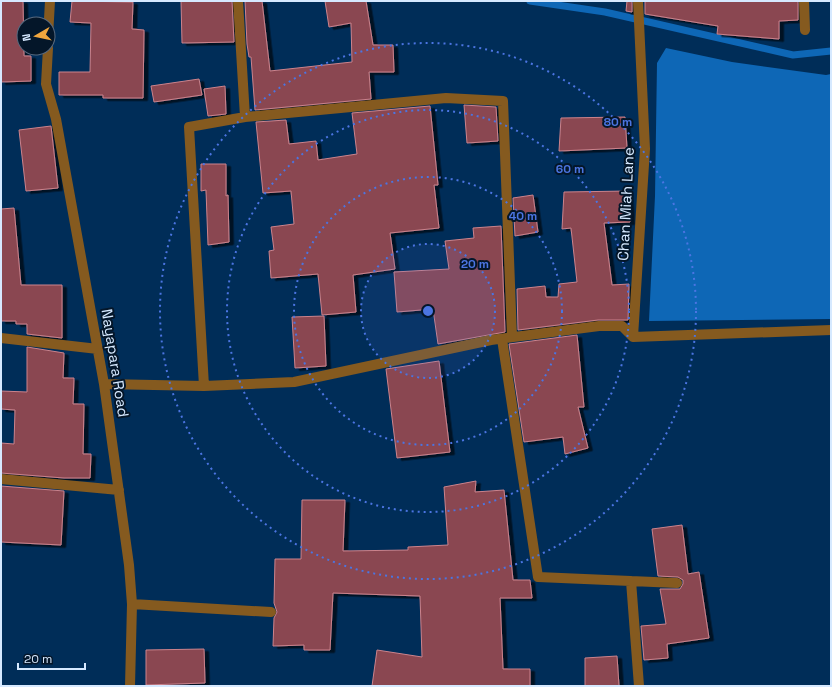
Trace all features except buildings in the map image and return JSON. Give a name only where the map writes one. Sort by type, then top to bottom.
[{"type":"street","points":[[49,16],[50,1]]},
{"type":"street","points":[[238,1],[245,117]]},
{"type":"street","name":"Chan Miah Lane","points":[[633,337],[644,149],[638,1]]},
{"type":"street","points":[[804,1],[805,30]]},
{"type":"street","name":"Nayapara Road","points":[[48,56],[46,84],[56,119],[98,349],[129,565],[132,604],[130,686]]},
{"type":"street","points":[[204,386],[189,127],[245,117],[446,98],[503,101],[512,337]]},
{"type":"street","points":[[104,384],[204,386],[294,382],[512,337],[599,326],[622,326],[633,337],[831,330]]},
{"type":"street","points":[[1,338],[98,349]]},
{"type":"street","points":[[502,339],[538,577],[677,583]]},
{"type":"street","points":[[1,479],[119,490]]},
{"type":"street","points":[[631,581],[639,686]]},
{"type":"street","points":[[132,604],[271,612]]},
{"type":"water","points":[[666,48],[732,62],[826,75],[831,74],[831,319],[649,321],[655,196],[657,63]]},
{"type":"waterway","points":[[530,1],[605,12],[793,55],[831,51]]}]
